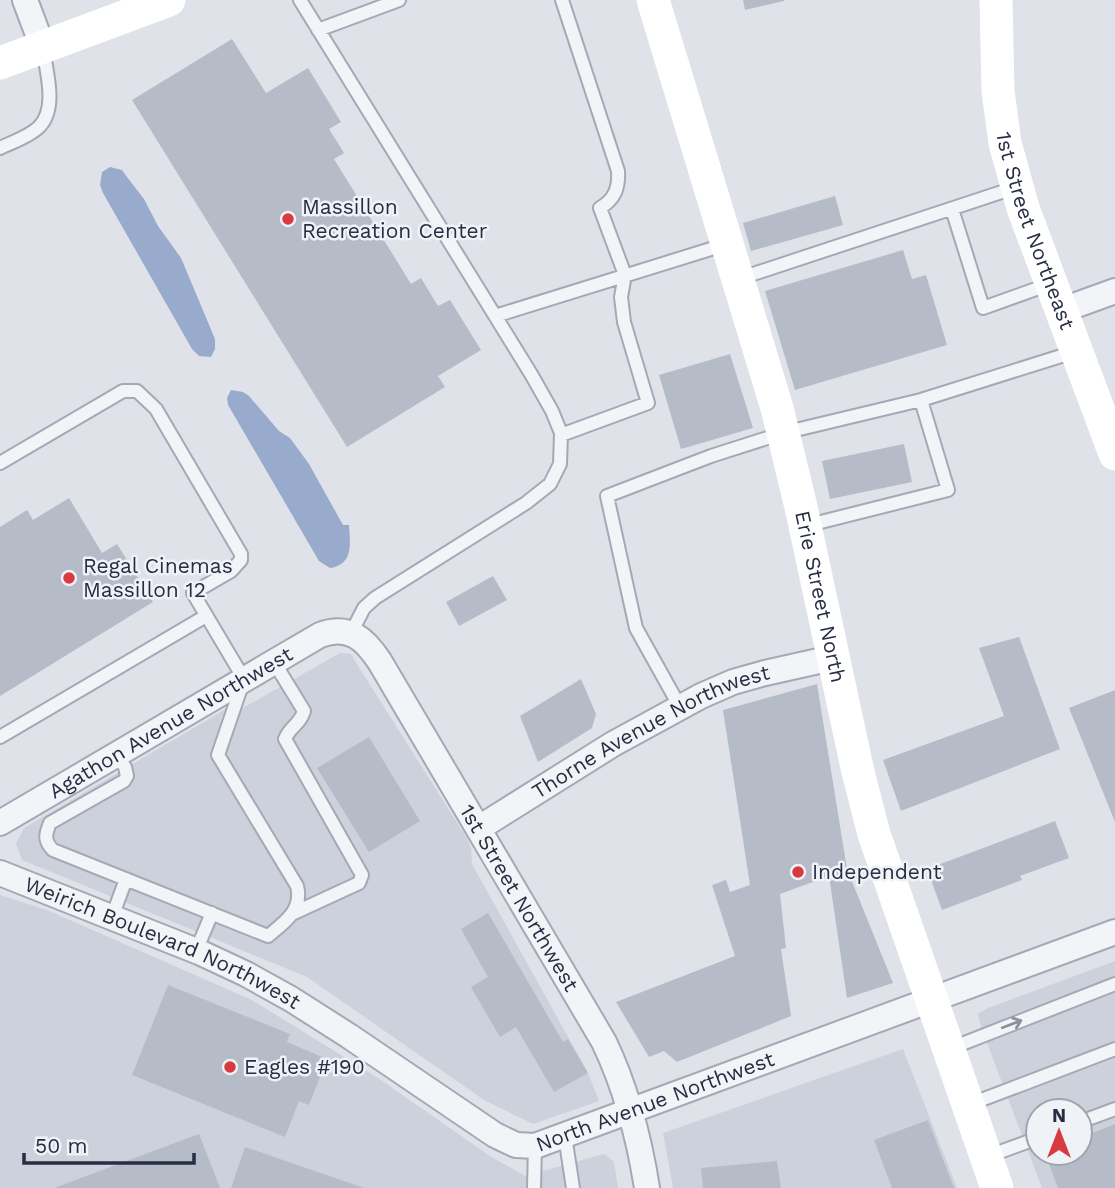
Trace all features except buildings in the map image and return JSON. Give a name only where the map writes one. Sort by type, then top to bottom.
[{"type":"street","points":[[25,0],[43,48]]},
{"type":"street","points":[[0,63],[169,0]]},
{"type":"street","name":"Erie Street North","points":[[653,0],[783,433],[874,834],[997,1188]]},
{"type":"street","name":"1st Street Northeast","points":[[996,0],[998,91],[1005,143],[1056,297],[1115,454]]},
{"type":"street","points":[[1056,297],[1115,290]]},
{"type":"street","name":"Agathon Avenue Northwest","points":[[0,823],[323,633],[348,632]]},
{"type":"street","name":"1st Street Northwest","points":[[348,632],[363,640],[380,662],[604,1042],[617,1069],[631,1110],[648,1188]]},
{"type":"street","name":"Thorne Avenue Northwest","points":[[479,828],[613,744],[680,706],[733,682],[832,658]]},
{"type":"street","name":"Weirich Boulevard Northwest","points":[[0,873],[196,951],[246,974],[322,1018]]},
{"type":"street","name":"North Avenue Northwest","points":[[322,1018],[495,1135],[516,1145],[535,1146],[1115,932]]},
{"type":"lane","points":[[300,0],[546,398],[561,435],[560,464],[550,484],[526,503],[375,597],[348,632]]},
{"type":"lane","points":[[318,30],[399,0]]},
{"type":"lane","points":[[561,435],[648,402],[624,322],[621,297],[625,275],[600,208],[611,200],[618,189],[618,171],[562,0]]},
{"type":"lane","points":[[0,148],[30,134],[44,121],[49,95],[43,48]]},
{"type":"lane","points":[[738,279],[1018,187]]},
{"type":"lane","points":[[953,209],[983,308],[1056,297]]},
{"type":"lane","points":[[495,316],[727,244]]},
{"type":"lane","points":[[680,706],[636,628],[607,496],[711,456],[783,433],[921,400],[1076,352]]},
{"type":"lane","points":[[0,463],[123,391],[130,390],[144,395],[156,409],[241,554],[241,560],[232,571],[193,593],[244,679],[218,755],[297,886],[299,894],[294,913]]},
{"type":"lane","points":[[805,526],[948,491],[921,400]]},
{"type":"lane","points":[[0,737],[206,616]]},
{"type":"lane","points":[[116,755],[125,767],[127,776],[124,781],[50,823],[45,834],[47,843],[53,850],[268,936],[294,913],[359,883],[362,875],[285,739],[289,730],[301,721],[304,711],[274,662]]},
{"type":"lane","points":[[111,916],[125,879]]},
{"type":"lane","points":[[196,951],[212,913]]},
{"type":"lane","points":[[948,1049],[1115,984]]},
{"type":"lane","points":[[968,1105],[1115,1049]]},
{"type":"lane","points":[[1094,1117],[1115,1109]]},
{"type":"lane","points":[[565,1136],[573,1188]]},
{"type":"lane","points":[[986,1157],[1024,1143]]},
{"type":"lane","points":[[534,1188],[535,1146]]},
{"type":"shaded area","points":[[340,653],[351,654],[468,840],[472,864],[588,1073],[599,1101],[533,1124],[484,1100],[307,977],[22,860],[16,843],[24,828],[226,709],[220,721]]},
{"type":"shaded area","points":[[0,895],[47,910],[252,1000],[378,1078],[490,1156],[525,1176],[604,1154],[614,1162],[618,1188],[0,1188]]},
{"type":"shaded area","points":[[1115,961],[1115,1188],[1042,1188],[1034,1167],[1094,1167],[1094,1097],[1024,1097],[1024,1140],[978,1014]]},
{"type":"shaded area","points":[[903,1049],[957,1188],[673,1188],[663,1133]]},
{"type":"water","points":[[110,167],[122,170],[144,199],[158,226],[181,258],[215,339],[215,349],[211,357],[199,356],[192,349],[103,193],[100,185],[102,172]]},
{"type":"water","points":[[231,390],[249,396],[279,431],[290,438],[309,464],[343,525],[349,525],[349,552],[347,558],[338,566],[330,568],[319,561],[228,405],[227,398]]},
{"type":"place","name":"Massillon Recreation Center","points":[[288,219]]},
{"type":"place","name":"Regal Cinemas Massillon 12","points":[[69,578]]},
{"type":"place","name":"Independent","points":[[798,872]]},
{"type":"place","name":"Eagles #190","points":[[230,1067]]}]
